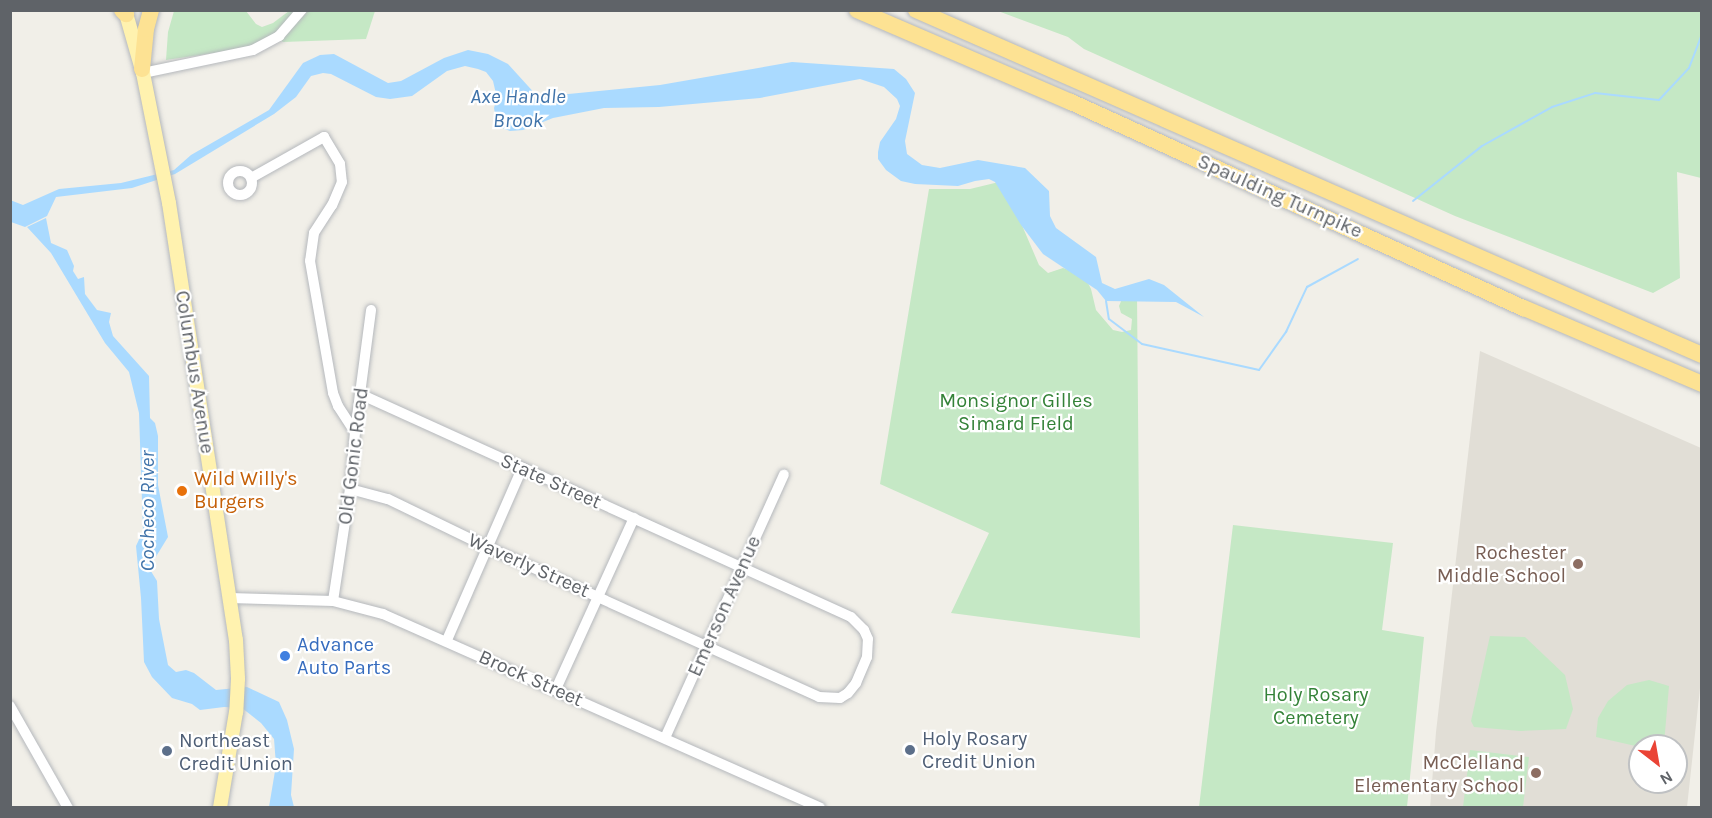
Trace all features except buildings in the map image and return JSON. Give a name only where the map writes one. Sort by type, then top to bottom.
[{"type":"highway","points":[[143,71],[146,29],[151,10]]},
{"type":"highway","name":"Spaulding Turnpike","points":[[857,10],[1082,107],[1524,308],[1701,384]]},
{"type":"highway","name":"Spaulding Turnpike","points":[[916,10],[1701,355]]},
{"type":"highway","points":[[1576,301],[1632,316],[1701,344]]},
{"type":"main road","name":"Columbus Avenue","points":[[124,12],[143,71],[164,177],[237,651],[236,711],[220,807]]},
{"type":"street","points":[[143,71],[253,50],[279,36],[302,10]]},
{"type":"street","points":[[251,178],[324,137],[340,164],[342,182],[332,205],[314,233],[310,261],[333,393],[338,406],[355,432]]},
{"type":"street","name":"Old Gonic Road","points":[[333,601],[350,489],[371,310]]},
{"type":"street","name":"State Street","points":[[360,394],[741,568]]},
{"type":"street","points":[[447,640],[522,468]]},
{"type":"street","name":"Emerson Avenue","points":[[665,738],[784,474]]},
{"type":"street","name":"Waverly Street","points":[[350,489],[388,499],[487,547],[819,697],[832,699],[848,693],[864,666],[869,648],[868,639],[858,623],[741,568]]},
{"type":"street","points":[[556,689],[634,518]]},
{"type":"street","name":"Brock Street","points":[[230,598],[333,601],[383,614],[447,640],[820,807]]},
{"type":"street","points":[[10,706],[68,807]]},
{"type":"shaded area","name":"Rochester Middle School","points":[[1480,351],[1701,448],[1701,679],[1687,807],[1430,808],[1436,732]]},
{"type":"green space","points":[[174,11],[246,11],[256,24],[262,27],[273,23],[289,11],[298,11],[275,33],[241,49],[166,60],[168,32]]},
{"type":"green space","points":[[308,11],[375,11],[366,39],[283,42],[280,40]]},
{"type":"green space","points":[[998,11],[1701,11],[1701,178],[1677,172],[1680,278],[1653,293],[1455,216],[1084,49],[1068,37]]},
{"type":"green space","name":"Monsignor Gilles Simard Field","points":[[1003,181],[1039,265],[1048,273],[1063,268],[1084,275],[1091,289],[1096,310],[1113,330],[1122,332],[1131,330],[1132,319],[1121,313],[1119,306],[1122,299],[1137,293],[1140,638],[951,613],[989,533],[880,484],[929,189],[970,189]]},
{"type":"green space","name":"Holy Rosary Cemetery","points":[[1233,525],[1393,543],[1382,630],[1424,637],[1407,807],[1199,807]]},
{"type":"green space","points":[[1490,636],[1525,637],[1565,675],[1573,709],[1566,729],[1520,731],[1474,727],[1471,721]]},
{"type":"green space","points":[[1649,680],[1669,686],[1665,734],[1628,734],[1628,744],[1596,737],[1598,718],[1608,701],[1627,685]]},
{"type":"green space","points":[[1470,750],[1529,757],[1523,807],[1463,807]]},
{"type":"water","name":"Axe Handle Brook","points":[[468,50],[488,54],[508,64],[538,97],[660,85],[792,62],[894,69],[906,79],[915,93],[905,141],[907,154],[922,165],[940,168],[978,160],[1025,168],[1049,191],[1050,216],[1056,228],[1096,257],[1102,283],[1115,289],[1149,279],[1164,285],[1204,317],[1176,302],[1106,301],[1097,290],[1043,254],[1021,225],[995,182],[989,179],[958,186],[901,181],[886,170],[878,159],[880,142],[896,119],[900,106],[897,99],[884,87],[860,79],[760,98],[659,107],[604,108],[553,118],[523,130],[510,131],[497,126],[494,108],[497,98],[493,81],[486,72],[478,69],[465,66],[447,71],[412,96],[390,99],[376,97],[331,74],[323,73],[311,76],[296,97],[274,114],[175,174],[132,188],[56,197],[47,216],[25,227],[11,222],[10,200],[23,205],[59,189],[121,183],[174,170],[191,155],[269,110],[303,63],[320,55],[334,54],[388,83],[401,81],[444,58]]},
{"type":"water","name":"Cocheco River","points":[[46,218],[51,243],[67,250],[74,266],[73,271],[78,279],[84,277],[85,294],[97,310],[111,313],[109,322],[113,336],[149,376],[150,418],[155,423],[158,436],[158,485],[168,537],[149,568],[157,581],[159,619],[168,665],[176,672],[186,670],[194,673],[216,690],[247,687],[279,702],[287,720],[294,749],[291,795],[294,807],[269,807],[276,765],[274,739],[261,723],[242,708],[224,707],[200,710],[192,704],[172,698],[152,677],[144,662],[136,546],[143,531],[139,413],[129,372],[105,343],[51,253],[27,227]]},
{"type":"waterway","name":"Axe Handle Brook","points":[[1413,201],[1482,146],[1552,107],[1595,93],[1659,100],[1689,68],[1702,34]]},
{"type":"waterway","name":"Axe Handle Brook","points":[[1106,301],[1109,319],[1142,344],[1259,370],[1286,332],[1307,287],[1358,259]]},
{"type":"place","name":"Wild Willy's Burgers","points":[[182,491]]},
{"type":"place","name":"Rochester Middle School","points":[[1578,564]]},
{"type":"place","name":"Advance Auto Parts","points":[[285,656]]},
{"type":"place","name":"Holy Rosary Credit Union","points":[[910,750]]},
{"type":"place","name":"Northeast Credit Union","points":[[167,751]]},
{"type":"place","name":"McClelland Elementary School","points":[[1536,773]]}]
